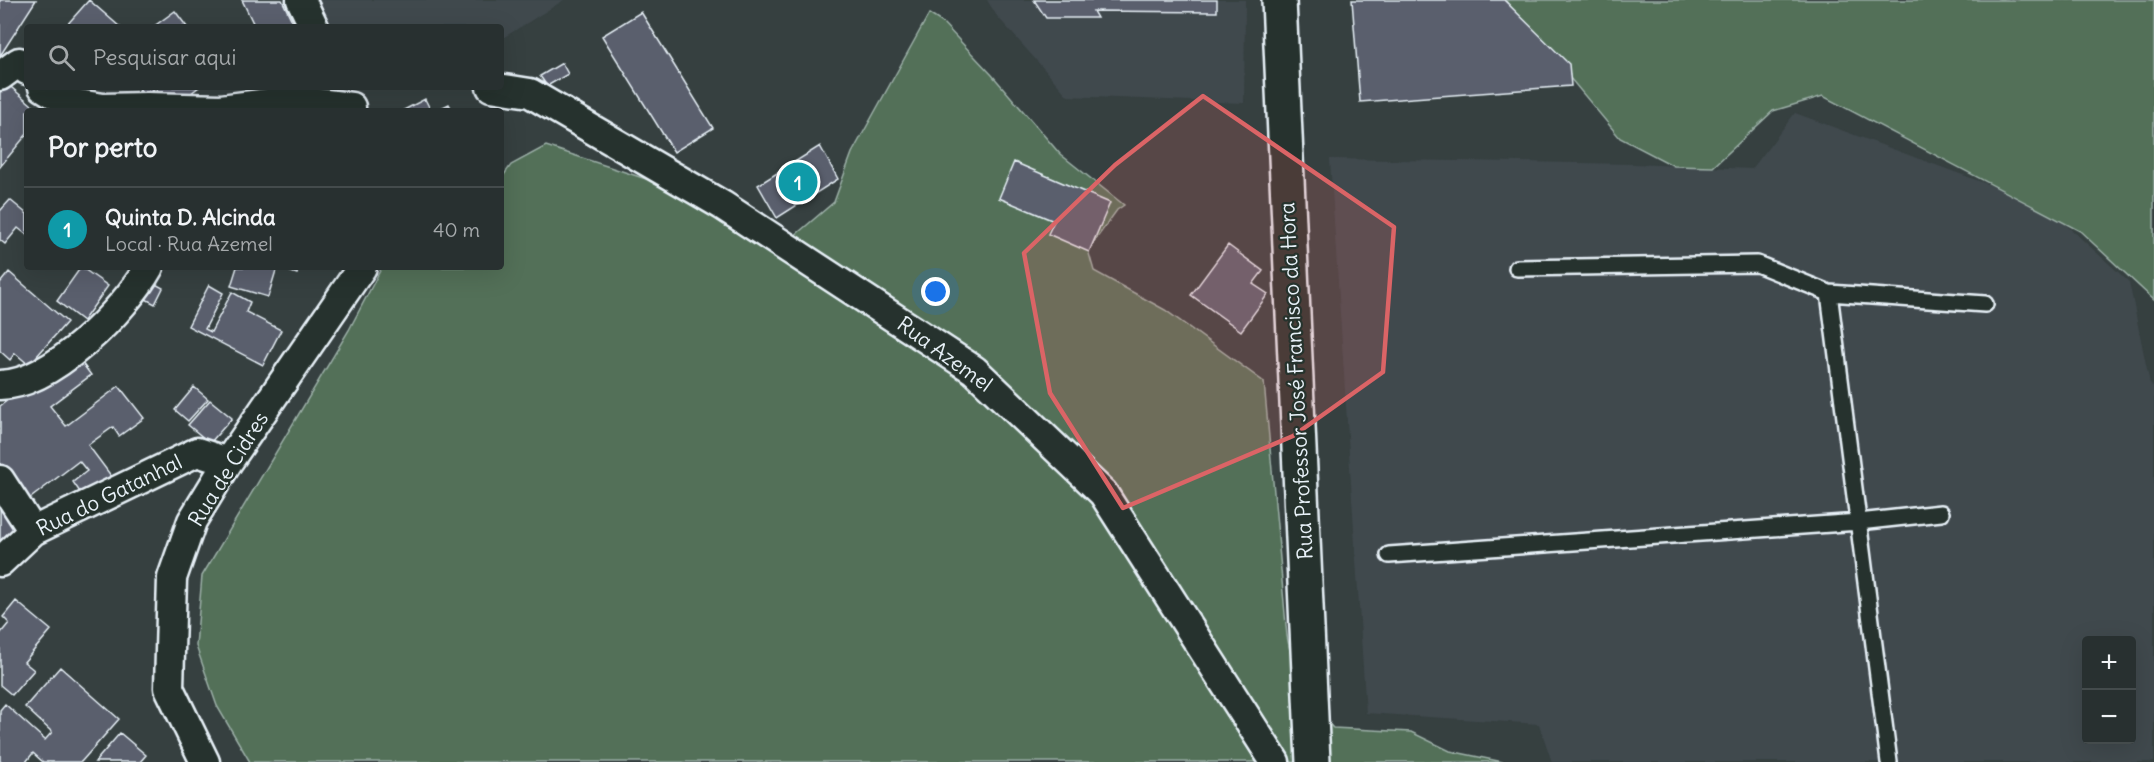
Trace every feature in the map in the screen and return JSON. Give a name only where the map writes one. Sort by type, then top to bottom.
[{"type":"main road","name":"Rua Professor José Francisco da Hora","points":[[1279,0],[1313,762]]},
{"type":"street","points":[[301,0],[313,24]]},
{"type":"street","points":[[0,76],[19,62],[24,67]]},
{"type":"street","name":"Rua Azemel","points":[[504,89],[530,93],[722,205],[974,369],[1103,493],[1275,762]]},
{"type":"street","points":[[48,90],[67,102],[103,108],[171,108]]},
{"type":"street","points":[[234,108],[292,100],[349,102]]},
{"type":"street","points":[[0,385],[12,385],[68,356],[102,327],[142,280],[147,270]]},
{"type":"street","name":"Rua de Cidres","points":[[205,762],[169,688],[172,578],[192,521],[228,462],[360,270]]},
{"type":"street","name":"Rua do Gatanhal","points":[[0,562],[33,531],[197,452],[228,462]]},
{"type":"street","points":[[0,480],[33,531]]},
{"type":"lane","points":[[1517,268],[1757,264],[1829,293],[1985,304]]},
{"type":"lane","points":[[1829,293],[1889,762]]},
{"type":"lane","points":[[1389,555],[1859,522],[1941,513]]},
{"type":"highlighted area","points":[[1203,96],[1394,227],[1383,372],[1293,436],[1123,508],[1050,393],[1024,253],[1115,165]]},
{"type":"shaded area","points":[[311,0],[564,0],[504,37],[504,24],[323,24]]},
{"type":"shaded area","points":[[987,0],[1245,0],[1244,103],[1068,96],[997,16]]},
{"type":"shaded area","points":[[1795,113],[2044,205],[2129,282],[2150,384],[2154,388],[2154,762],[1552,762],[1539,724],[1366,713],[1330,159],[1632,164],[1752,169]]},
{"type":"green space","points":[[1505,0],[2154,0],[2154,300],[2080,231],[1823,96],[1773,111],[1713,167],[1674,166],[1620,138]]},
{"type":"green space","points":[[929,14],[943,23],[992,75],[1060,154],[1124,205],[1117,210],[1088,250],[1094,271],[1165,310],[1264,382],[1287,636],[1298,690],[1333,728],[1411,732],[1450,751],[1503,762],[250,762],[217,706],[196,646],[202,576],[349,330],[380,270],[504,270],[504,175],[511,165],[546,146],[646,179],[733,225],[793,237],[834,202],[852,153]]},
{"type":"building","points":[[0,0],[36,0],[0,56]]},
{"type":"building","points":[[89,0],[117,24],[68,24]]},
{"type":"building","points":[[242,0],[282,0],[294,24],[254,24]]},
{"type":"building","points":[[1034,0],[1217,0],[1217,12],[1093,11],[1097,18],[1046,18]]},
{"type":"building","points":[[1352,0],[1504,0],[1569,64],[1571,86],[1360,102]]},
{"type":"building","points":[[175,11],[185,24],[157,24]]},
{"type":"building","points":[[641,12],[713,128],[674,152],[602,36]]},
{"type":"building","points":[[562,63],[568,74],[547,86],[540,76]]},
{"type":"building","points":[[5,82],[35,108],[24,108],[24,138],[0,167],[0,88]]},
{"type":"building","points":[[140,90],[153,90],[145,96]]},
{"type":"building","points":[[158,90],[195,90],[171,108]]},
{"type":"building","points":[[425,99],[430,108],[408,108]]},
{"type":"building","points":[[820,146],[838,179],[777,218],[758,185]]},
{"type":"building","points":[[1014,162],[1110,203],[1089,252],[1048,234],[1054,221],[999,198]]},
{"type":"building","points":[[10,200],[24,212],[24,233],[18,228],[5,244],[0,240],[0,211]]},
{"type":"building","points":[[1228,245],[1263,271],[1253,284],[1268,294],[1241,331],[1191,295]]},
{"type":"building","points":[[79,270],[85,270],[108,286],[83,321],[57,301]]},
{"type":"building","points":[[236,270],[276,270],[268,297],[231,286]]},
{"type":"building","points":[[286,270],[298,270],[297,274]]},
{"type":"building","points":[[9,272],[67,322],[29,365],[15,353],[10,360],[0,351],[0,283]]},
{"type":"building","points":[[146,279],[163,288],[155,304],[138,295]]},
{"type":"building","points":[[209,285],[223,293],[205,329],[211,332],[232,292],[250,302],[246,312],[281,330],[263,365],[188,326]]},
{"type":"building","points":[[73,351],[91,375],[50,406],[66,426],[119,386],[144,418],[119,436],[113,427],[88,445],[112,477],[84,498],[73,482],[87,471],[79,461],[28,500],[0,463],[0,406]]},
{"type":"building","points":[[194,387],[208,399],[188,421],[175,410]]},
{"type":"building","points":[[210,400],[232,418],[210,443],[188,425]]},
{"type":"building","points":[[0,508],[18,529],[0,543]]},
{"type":"building","points":[[16,601],[51,630],[24,662],[34,670],[12,695],[0,685],[0,634],[9,623],[3,617]]},
{"type":"building","points":[[60,667],[119,719],[81,762],[43,762],[33,753],[26,762],[0,762],[0,710],[5,704],[45,740],[52,732],[25,707]]},
{"type":"building","points":[[120,733],[146,755],[140,762],[95,762]]},
{"type":"place","name":"Quinta D. Alcinda","points":[[798,182]]}]
